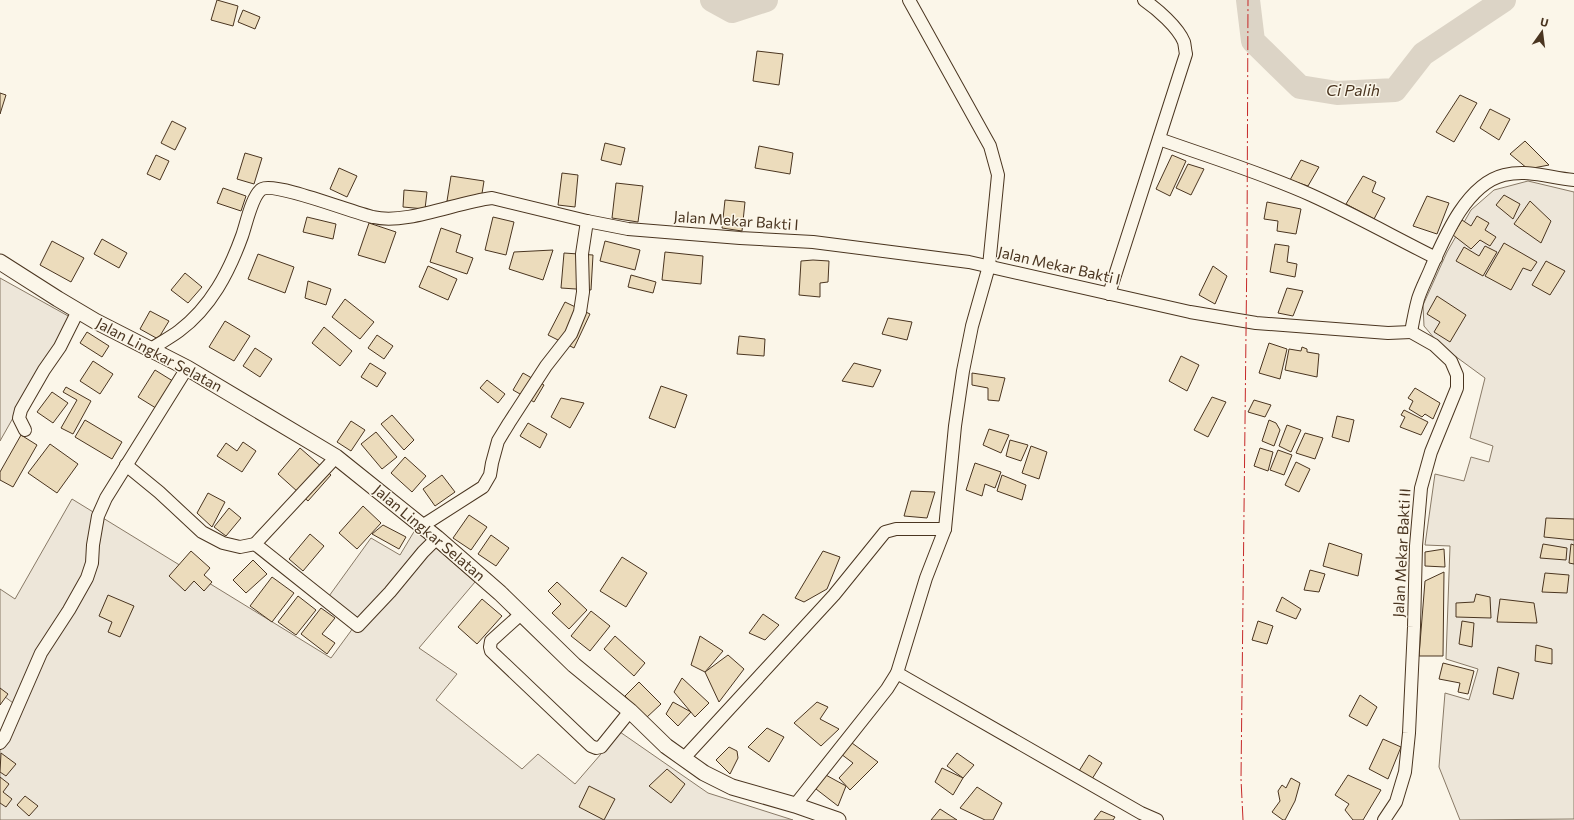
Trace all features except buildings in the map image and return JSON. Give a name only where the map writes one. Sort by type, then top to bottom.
[{"type":"street","points":[[795,804],[888,690],[897,673],[926,578],[945,529],[955,426],[963,370],[989,266],[998,175],[990,146],[909,0]]},
{"type":"street","points":[[1108,294],[1186,54],[1184,43],[1180,34],[1155,8],[1144,0]]},
{"type":"street","points":[[1159,139],[1311,195],[1436,258]]},
{"type":"street","points":[[1411,332],[1418,299],[1453,222],[1464,206],[1488,182],[1503,175],[1521,172],[1538,173],[1574,180]]},
{"type":"street","name":"Jalan Mekar Bakti I","points":[[151,348],[179,331],[199,313],[214,294],[228,271],[257,193],[263,188],[299,194],[373,217],[390,219],[476,200],[492,198],[587,221],[636,229],[740,238],[813,242],[937,257],[989,266],[1190,312],[1256,322],[1388,333],[1411,332]]},
{"type":"street","points":[[422,526],[483,487],[490,475],[498,441],[546,366],[571,334],[580,312],[584,292],[582,254],[587,221]]},
{"type":"street","name":"Jalan Lingkar Selatan","points":[[0,262],[78,311],[187,368],[336,457],[437,538],[482,577],[574,665],[630,711],[666,746],[704,773],[732,786],[795,804],[838,820]]},
{"type":"street","points":[[25,430],[20,418],[22,410],[44,370],[60,347],[78,311]]},
{"type":"street","name":"Jalan Mekar Bakti II","points":[[1384,820],[1396,802],[1405,772],[1409,733],[1416,546],[1421,488],[1431,452],[1457,388],[1457,375],[1451,361],[1434,345],[1411,332]]},
{"type":"street","points":[[0,743],[4,738],[41,653],[87,578],[92,563],[93,545],[98,516],[106,498],[187,368]]},
{"type":"street","points":[[126,465],[159,492],[202,532],[223,543],[240,547],[255,544],[336,457]]},
{"type":"street","points":[[684,758],[834,595],[885,532],[896,529],[945,529]]},
{"type":"street","points":[[255,544],[358,626],[437,538]]},
{"type":"street","points":[[520,614],[491,642],[490,646],[492,651],[591,746],[596,748],[601,747],[630,711]]},
{"type":"street","points":[[897,673],[1141,813],[1157,820]]},
{"type":"shaded area","points":[[1528,181],[1574,192],[1574,819],[1460,820],[1439,767],[1445,693],[1469,700],[1478,669],[1446,659],[1450,546],[1425,545],[1435,474],[1464,481],[1471,457],[1489,462],[1493,446],[1470,438],[1485,378],[1440,345],[1424,326],[1423,305],[1447,252],[1471,210],[1494,190]]},
{"type":"shaded area","points":[[0,278],[70,317],[0,441]]},
{"type":"shaded area","points":[[72,499],[331,658],[356,624],[324,603],[371,538],[400,555],[415,530],[475,582],[419,648],[457,674],[436,700],[522,769],[538,754],[575,784],[620,732],[708,793],[793,820],[0,820],[0,738],[13,703],[0,693],[0,589],[15,599]]},
{"type":"waterway","name":"Ci Palih","points":[[712,0],[732,11],[766,0]]},
{"type":"waterway","name":"Ci Palih","points":[[1248,0],[1253,41],[1300,87],[1337,93],[1395,90],[1423,54],[1504,0]]},
{"type":"power","points":[[1243,820],[1241,779],[1247,245],[1248,0]]}]
